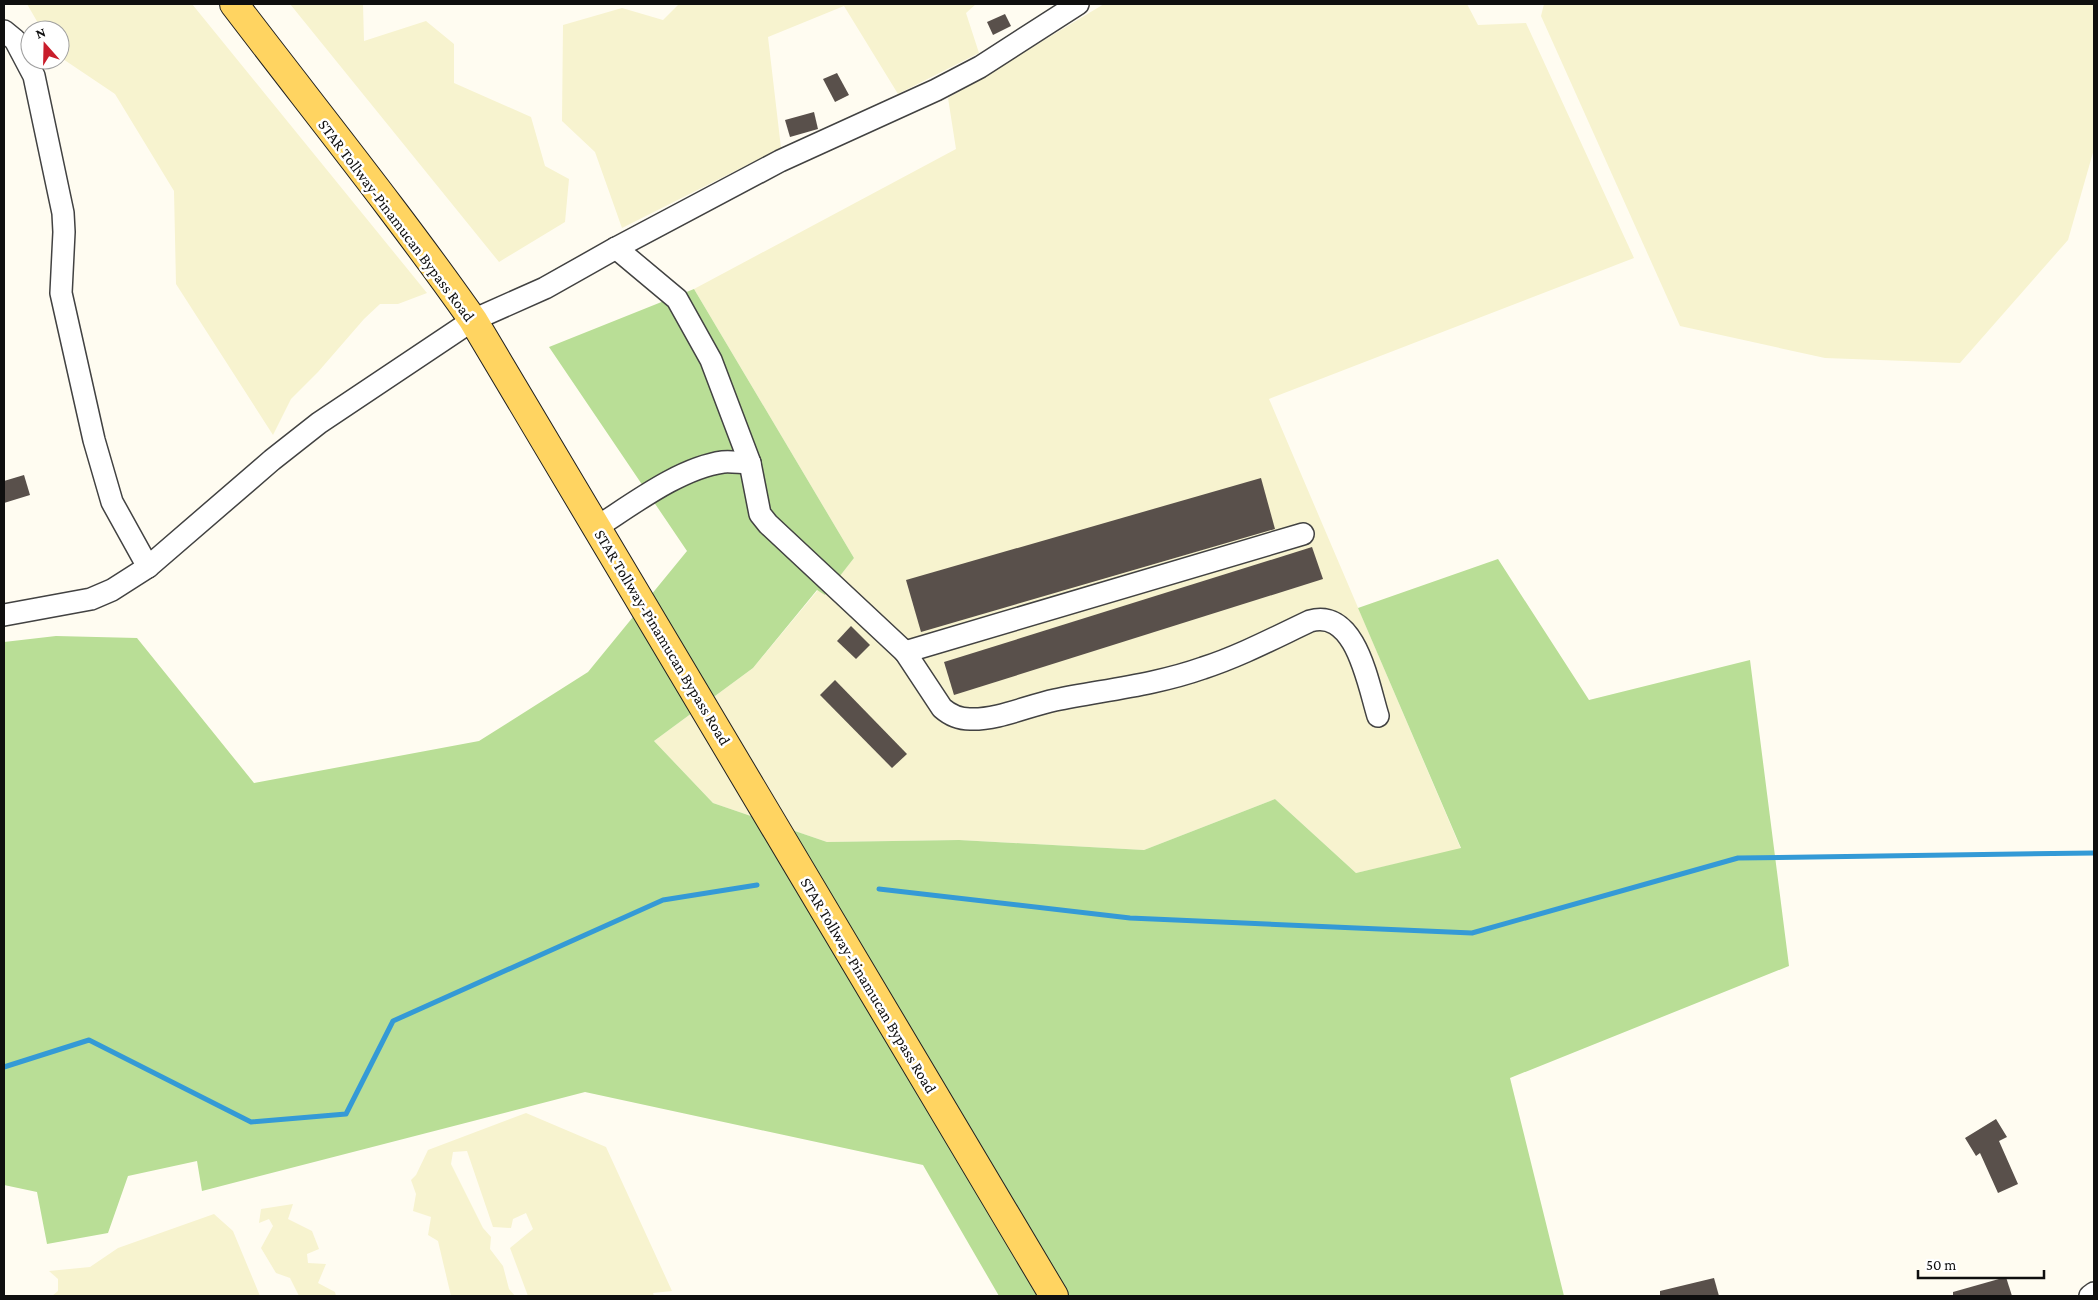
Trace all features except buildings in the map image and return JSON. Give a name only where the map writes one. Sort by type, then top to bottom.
[{"type":"main road","name":"STAR Tollway-Pinamucan Bypass Road","points":[[234,4],[364,176],[420,245],[473,320],[1054,1296]]},
{"type":"street","points":[[4,616],[91,599],[112,590],[148,567],[272,460],[319,423],[473,320],[545,288],[780,161],[965,74],[1078,4]]},
{"type":"street","points":[[4,30],[15,40],[34,76],[62,213],[64,232],[61,293],[94,440],[112,502],[148,567]]},
{"type":"street","points":[[616,248],[677,299],[711,360],[750,463],[760,514],[768,524],[905,652],[942,708],[949,714],[971,719],[984,718],[1055,700],[1131,687],[1201,669],[1246,653],[1319,618],[1327,619],[1342,628],[1356,648],[1378,716]]},
{"type":"street","points":[[597,527],[658,488],[696,469],[723,462],[750,463]]},
{"type":"street","points":[[905,652],[1303,534]]},
{"type":"street","points":[[2090,1296],[2094,1293]]},
{"type":"shaded area","points":[[27,4],[192,4],[427,293],[398,304],[380,304],[291,399],[273,435],[176,284],[174,191],[115,94],[70,64],[70,20],[36,20]]},
{"type":"shaded area","points":[[290,4],[363,4],[364,41],[426,21],[454,44],[454,83],[531,117],[545,166],[569,179],[565,222],[499,262]]},
{"type":"shaded area","points":[[679,4],[976,4],[966,13],[979,53],[898,94],[844,6],[768,37],[781,148],[622,228],[595,152],[562,121],[563,25],[622,8],[663,20]]},
{"type":"shaded area","points":[[1104,4],[1467,4],[1478,25],[1526,23],[1634,258],[1269,399],[1461,849],[1356,873],[1275,799],[1144,850],[959,840],[827,842],[713,803],[654,741],[753,668],[818,590],[825,594],[854,558],[694,289],[956,149],[948,98]]},
{"type":"shaded area","points":[[1544,4],[2094,4],[2094,149],[2068,240],[1960,363],[1825,358],[1680,326],[1541,16]]},
{"type":"shaded area","points":[[526,1113],[606,1147],[672,1291],[653,1293],[654,1296],[528,1296],[510,1248],[533,1229],[526,1213],[513,1219],[511,1228],[493,1227],[467,1151],[453,1152],[451,1164],[483,1228],[491,1237],[490,1249],[503,1266],[509,1289],[515,1296],[451,1296],[438,1241],[428,1235],[431,1217],[413,1211],[416,1194],[411,1180],[416,1175],[428,1150]]},
{"type":"shaded area","points":[[293,1204],[288,1219],[312,1231],[319,1249],[307,1254],[308,1263],[326,1264],[318,1283],[335,1292],[336,1296],[299,1296],[290,1278],[276,1273],[261,1248],[273,1226],[269,1219],[259,1223],[261,1209]]},
{"type":"shaded area","points":[[214,1214],[233,1231],[260,1296],[52,1296],[58,1291],[58,1279],[49,1271],[90,1267],[118,1248]]},
{"type":"green space","points":[[694,289],[854,558],[825,595],[817,590],[753,668],[654,741],[713,803],[827,842],[959,840],[1144,850],[1275,799],[1356,873],[1461,848],[1358,608],[1498,559],[1589,700],[1750,660],[1789,966],[1510,1078],[1564,1296],[999,1296],[923,1165],[585,1092],[202,1191],[197,1161],[128,1176],[108,1233],[47,1244],[37,1192],[4,1185],[4,642],[56,636],[137,638],[254,783],[479,741],[588,672],[687,551],[549,347]]},
{"type":"waterway","points":[[879,889],[1130,918],[1472,933],[1738,858],[2094,853]]},
{"type":"waterway","points":[[4,1067],[89,1040],[251,1122],[346,1114],[393,1021],[663,900],[757,885]]}]
